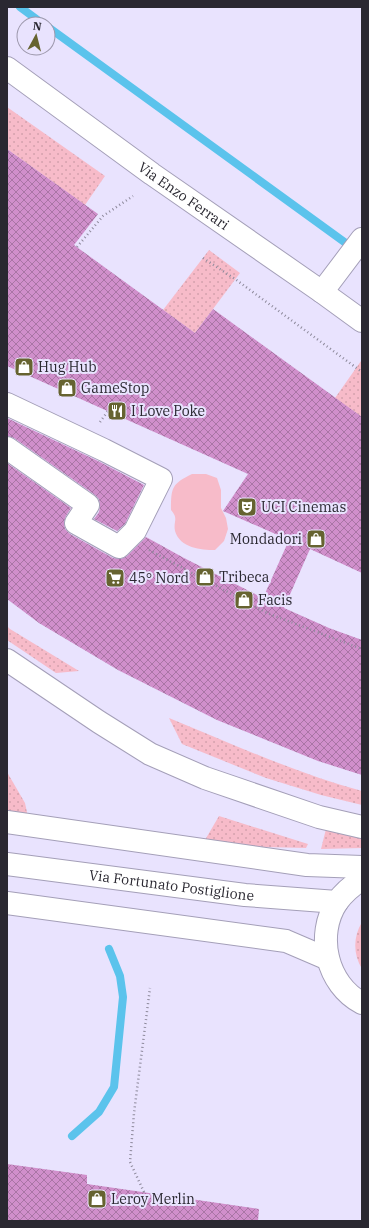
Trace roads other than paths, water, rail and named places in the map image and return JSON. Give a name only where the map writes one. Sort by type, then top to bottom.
[{"type":"street","name":"Via Enzo Ferrari","points":[[7,68],[152,174],[362,321]]},
{"type":"street","points":[[322,292],[362,239]]},
{"type":"street","points":[[7,404],[161,479],[135,531],[119,547],[76,523],[88,505],[7,448]]},
{"type":"street","points":[[7,660],[99,722],[150,754],[205,778],[319,817],[362,827]]},
{"type":"street","points":[[7,822],[307,865],[362,867]]},
{"type":"street","name":"Via Fortunato Postiglione","points":[[7,864],[245,896],[337,902]]},
{"type":"street","points":[[362,879],[348,889],[337,902],[328,920],[326,940],[328,959],[337,982],[354,999],[362,1004]]},
{"type":"street","points":[[7,903],[286,942],[328,959]]},
{"type":"waterway","points":[[20,7],[32,16]]},
{"type":"waterway","points":[[56,33],[354,249]]},
{"type":"waterway","points":[[72,1136],[99,1112],[114,1087],[123,997],[120,976],[109,949]]},
{"type":"place","name":"Hug Hub","points":[[24,367]]},
{"type":"place","name":"GameStop","points":[[67,388]]},
{"type":"place","name":"I Love Poke","points":[[117,411]]},
{"type":"place","name":"UCI Cinemas","points":[[247,507]]},
{"type":"place","name":"Mondadori","points":[[316,539]]},
{"type":"place","name":"Tribeca","points":[[205,577]]},
{"type":"place","name":"45° Nord","points":[[115,578]]},
{"type":"place","name":"Facis","points":[[244,600]]},
{"type":"place","name":"Leroy Merlin","points":[[97,1199]]}]
